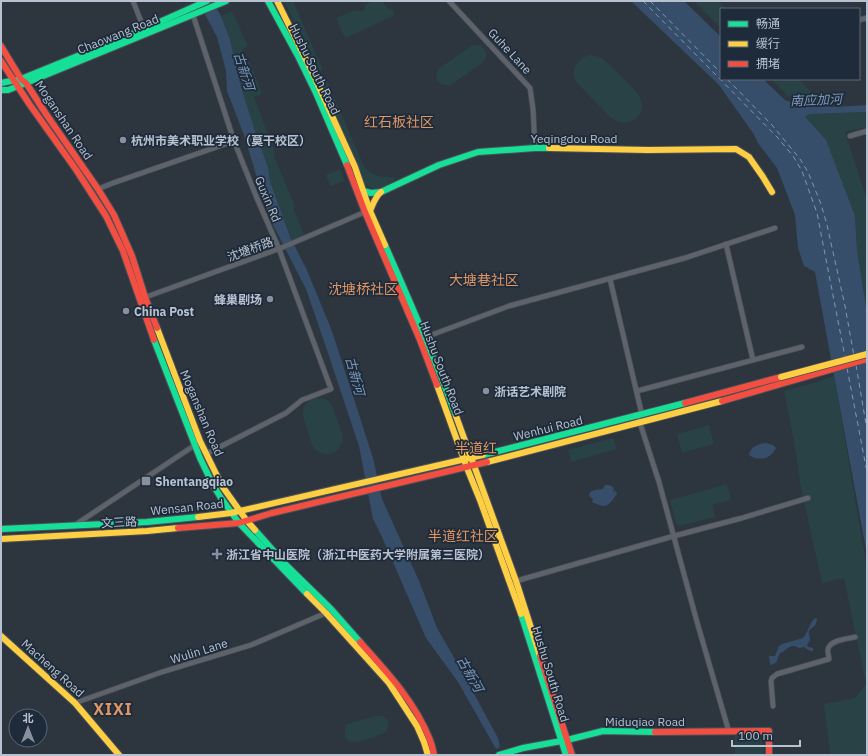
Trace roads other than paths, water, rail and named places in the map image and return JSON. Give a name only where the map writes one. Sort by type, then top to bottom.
[{"type":"main road","name":"Chaowang Road","points":[[1,90],[8,90],[18,86],[24,81],[207,1]]},
{"type":"main road","name":"Chaowang Road","points":[[1,83],[13,80],[24,81],[226,1]]},
{"type":"main road","name":"Hushu South Road","points":[[268,1],[316,93],[354,182],[426,338],[443,379],[516,582],[564,741],[566,755]]},
{"type":"main road","name":"Hushu South Road","points":[[277,1],[315,78],[355,167],[368,212],[420,340],[518,604],[564,741],[572,755]]},
{"type":"main road","name":"Moganshan Road","points":[[1,46],[98,189],[114,216],[132,256],[149,329],[200,458],[231,514],[326,613],[389,683],[417,726],[428,755]]},
{"type":"main road","name":"Moganshan Road","points":[[1,61],[37,115],[93,193],[107,217],[171,366],[206,454],[222,486],[247,521],[285,564],[331,609],[395,681],[422,723],[431,741],[434,755]]},
{"type":"main road","name":"Yeqingdou Road","points":[[363,191],[371,193],[381,192],[439,165],[478,152],[535,148],[648,150],[736,149],[749,157],[772,192]]},
{"type":"main road","points":[[368,212],[375,198],[381,192]]},
{"type":"main road","name":"Wenhui Road","points":[[781,380],[867,354]]},
{"type":"main road","name":"Wenhui Road","points":[[239,523],[467,468],[640,418],[781,380],[867,359]]},
{"type":"main road","name":"Wenhui Road","points":[[231,514],[640,418]]},
{"type":"main road","name":"Wensan Road","points":[[1,529],[147,522],[231,514]]},
{"type":"main road","name":"文三路","points":[[1,539],[147,531],[239,523]]},
{"type":"main road","name":"Macheng Road","points":[[1,636],[76,703],[119,755]]},
{"type":"main road","name":"Miduqiao Road","points":[[500,755],[523,748],[564,741],[603,731],[769,731],[769,755]]},
{"type":"street","points":[[133,1],[144,29]]},
{"type":"street","name":"Guhe Lane","points":[[450,1],[530,88],[533,109],[535,148]]},
{"type":"street","name":"Guxin Rd","points":[[193,15],[234,141],[256,196],[280,248],[331,389],[302,400],[286,413],[206,454]]},
{"type":"street","points":[[850,136],[867,131]]},
{"type":"street","points":[[98,189],[234,141]]},
{"type":"street","name":"沈塘桥路","points":[[142,298],[296,242],[368,212]]},
{"type":"street","points":[[426,338],[509,306],[686,258],[775,228]]},
{"type":"street","points":[[726,244],[753,360]]},
{"type":"street","points":[[610,279],[636,391],[640,418],[729,732]]},
{"type":"street","points":[[636,391],[802,347]]},
{"type":"street","points":[[73,526],[195,445]]},
{"type":"street","points":[[516,582],[808,498]]},
{"type":"street","name":"Wulin Lane","points":[[76,703],[162,672],[251,645],[326,613]]},
{"type":"street","points":[[773,706],[772,678],[777,674],[829,659],[828,650],[830,645],[834,642],[855,637]]},
{"type":"water","points":[[198,1],[212,1],[221,16],[230,40],[241,87],[268,167],[270,181],[290,237],[306,268],[332,331],[373,458],[382,499],[420,583],[437,628],[498,738],[500,747],[496,749],[458,682],[426,638],[373,519],[359,446],[329,356],[306,289],[272,223],[245,138],[227,91],[226,71],[217,37]]},
{"type":"water","points":[[631,1],[684,1],[720,36],[720,80],[764,80],[785,100],[796,104],[836,107],[867,105],[867,112],[810,114],[807,115],[806,118],[826,140],[855,216],[857,250],[867,313],[867,555],[815,272],[804,266],[798,248],[795,215],[777,168],[758,143],[753,133],[719,85]]},
{"type":"water","points":[[765,443],[773,445],[776,448],[771,455],[761,459],[749,455],[755,446]]},
{"type":"water","points":[[605,485],[612,486],[614,488],[613,492],[616,491],[617,494],[607,505],[602,506],[592,503],[593,499],[589,496],[590,492],[603,489]]},
{"type":"water","points":[[815,618],[817,619],[816,624],[809,631],[810,640],[807,645],[808,647],[813,648],[813,651],[810,651],[804,647],[799,648],[791,646],[780,653],[776,663],[770,665],[769,656],[775,656],[779,646],[782,644],[803,638]]},
{"type":"place","name":"杭州市美术职业学校（莫干校区）","points":[[123,140]]},
{"type":"place","name":"蜂巢剧场","points":[[270,299]]},
{"type":"place","name":"China Post","points":[[126,311]]},
{"type":"place","name":"浙话艺术剧院","points":[[486,391]]},
{"type":"place","name":"Shentangqiao","points":[[146,481]]},
{"type":"place","name":"浙江省中山医院（浙江中医药大学附属第三医院）","points":[[217,554]]},
{"type":"district","name":"红石板社区","points":[[399,122]]},
{"type":"district","name":"大塘巷社区","points":[[484,280]]},
{"type":"district","name":"沈塘桥社区","points":[[363,289]]},
{"type":"district","name":"半道红","points":[[476,448]]},
{"type":"district","name":"半道红社区","points":[[463,536]]},
{"type":"district","name":"XIXI","points":[[113,709]]},
{"type":"water label","name":"古新河","points":[[244,71]]},
{"type":"water label","name":"南应加河","points":[[816,100]]},
{"type":"water label","name":"古新河","points":[[355,376]]},
{"type":"water label","name":"古新河","points":[[470,674]]}]
